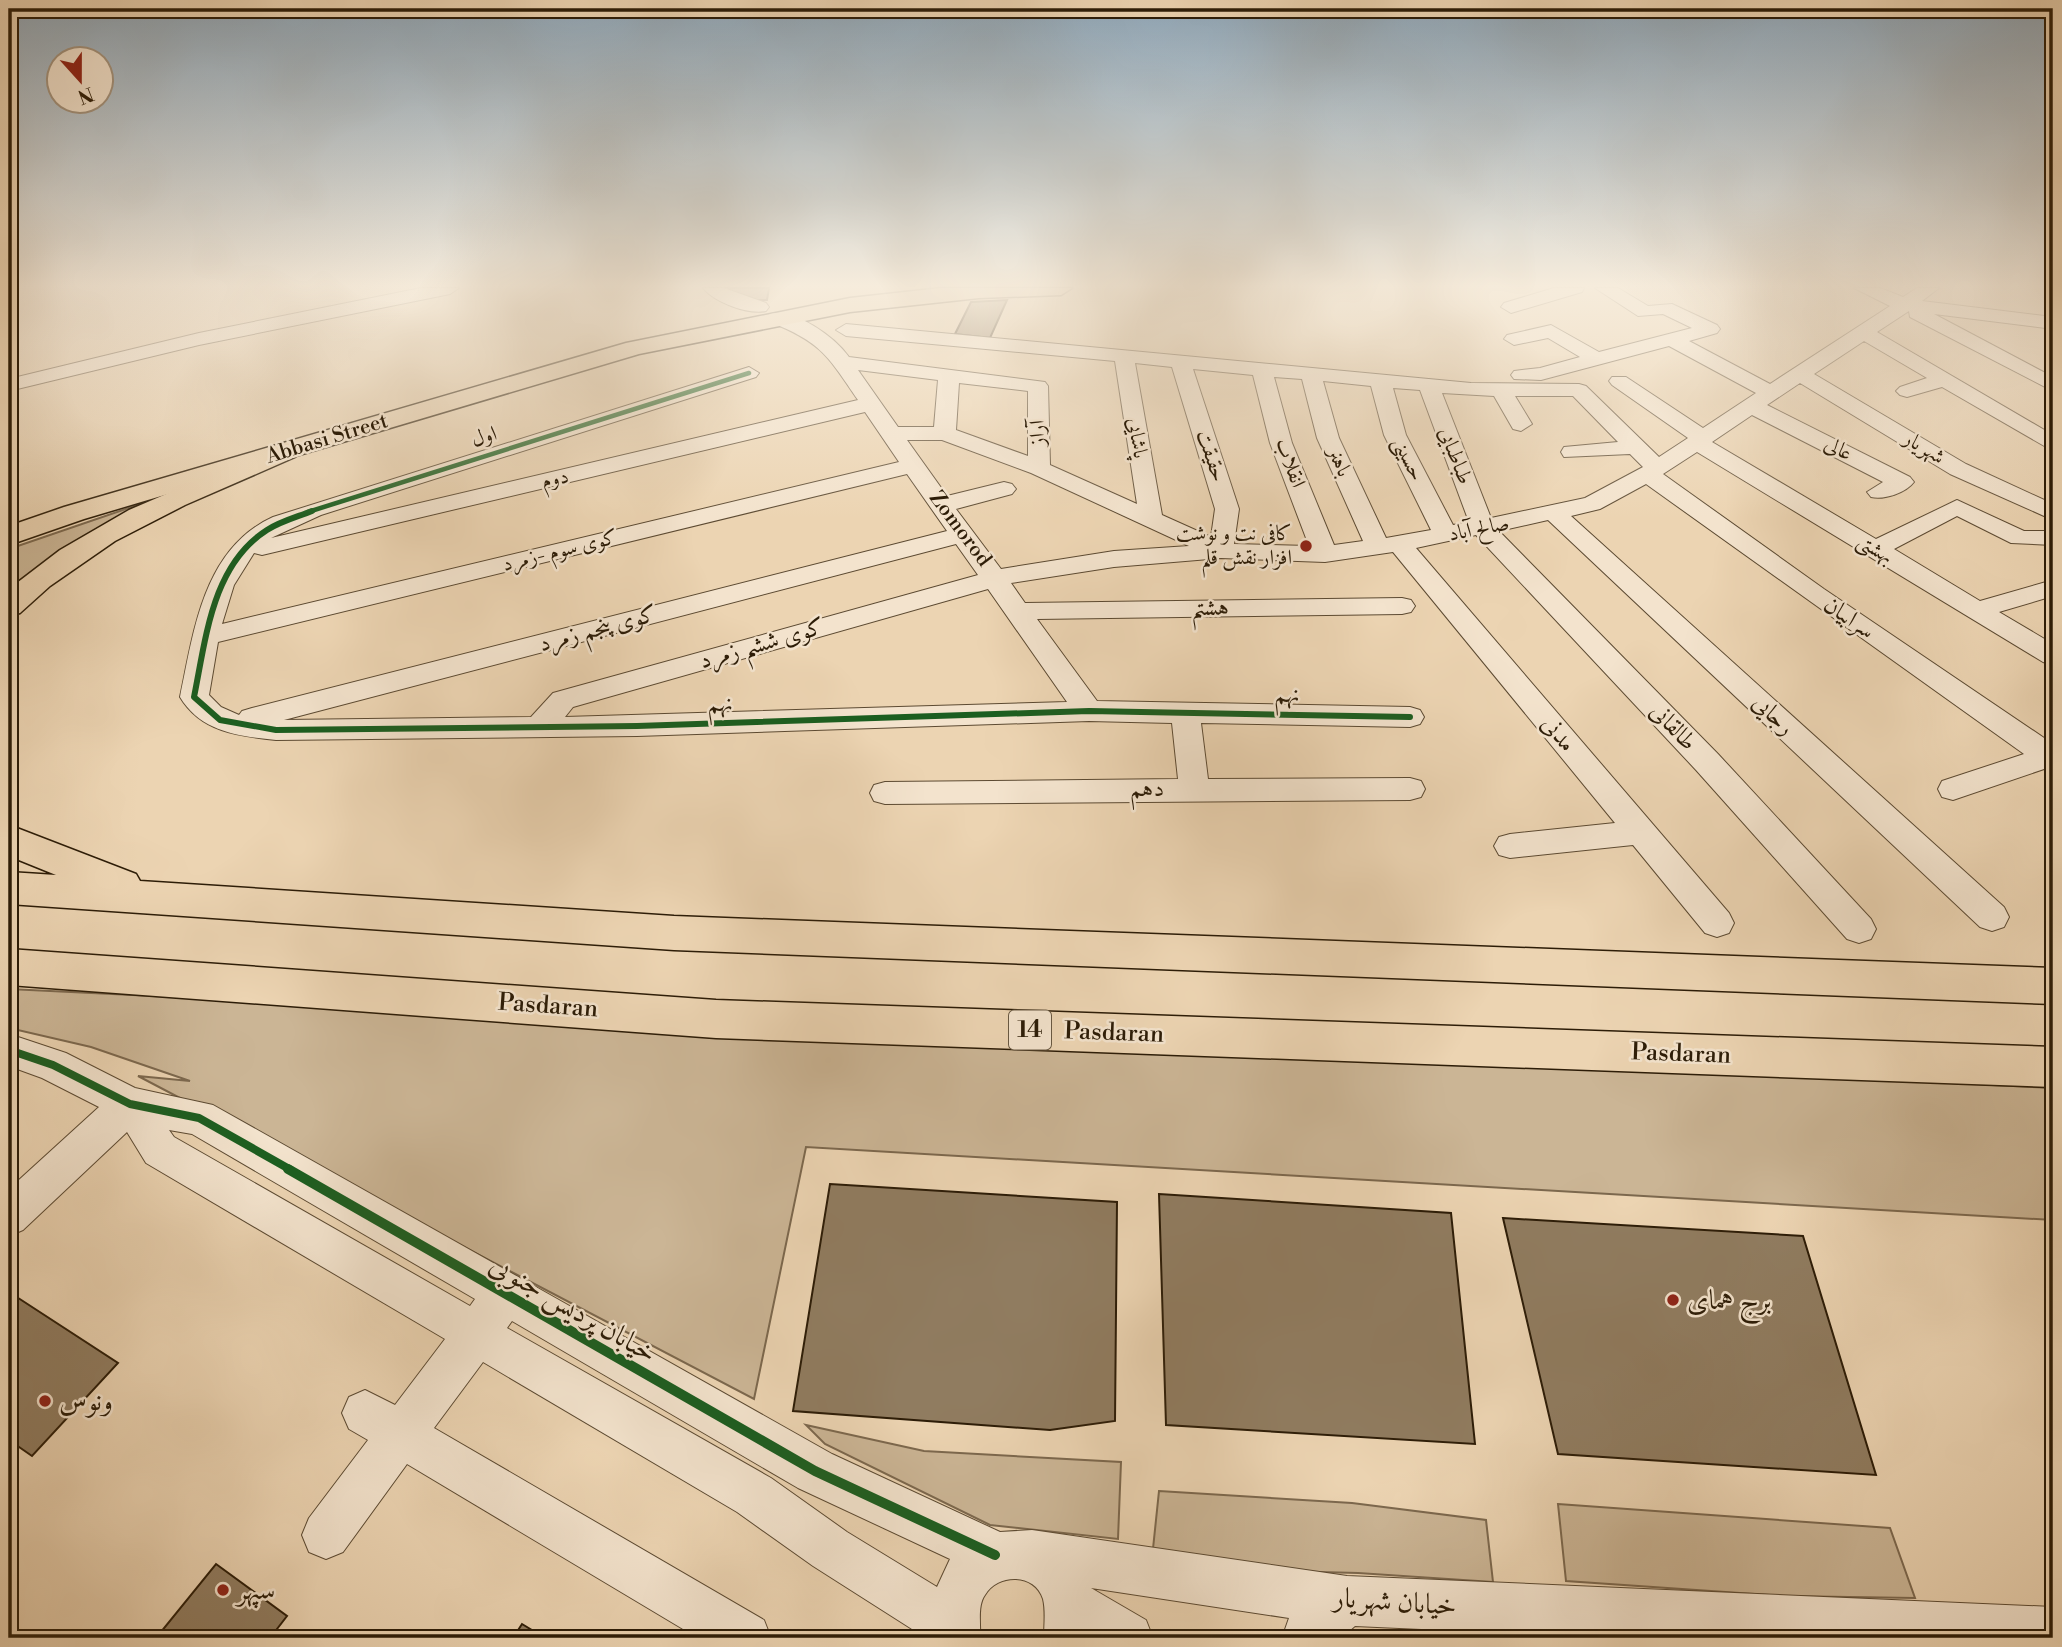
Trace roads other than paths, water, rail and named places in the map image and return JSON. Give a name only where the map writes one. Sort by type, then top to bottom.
[{"type":"main road","name":"Abbasi Street","points":[[9,513],[515,365]]},
{"type":"main road","name":"Abbasi Street","points":[[9,536],[578,365]]},
{"type":"main road","points":[[9,606],[53,567],[102,535],[156,507],[285,451]]},
{"type":"main road","points":[[9,840],[160,899]]},
{"type":"main road","points":[[9,888],[674,933],[2053,986]]},
{"type":"main road","name":"Pasdaran","points":[[9,967],[716,1019],[2053,1068]]},
{"type":"street","points":[[9,385],[92,365]]},
{"type":"street","name":"Zomorod","points":[[850,365],[870,404],[1089,711]]},
{"type":"street","name":"آراز","points":[[914,365],[957,376],[1038,386],[1038,468]]},
{"type":"street","points":[[945,433],[957,376],[963,365]]},
{"type":"street","name":"پاشایی","points":[[1125,365],[1151,519]]},
{"type":"street","name":"حقیقت","points":[[1182,365],[1227,509],[1221,551]]},
{"type":"street","points":[[1214,365],[1428,384],[1493,384],[1575,365]]},
{"type":"street","points":[[1709,365],[1761,400]]},
{"type":"street","name":"صالح آباد","points":[[996,578],[1114,559],[1221,551],[1325,554],[1446,536],[1592,504],[1652,471],[1814,365]]},
{"type":"street","points":[[1942,365],[1966,375],[2053,444]]},
{"type":"street","points":[[1907,391],[2010,365]]},
{"type":"street","points":[[2016,365],[2053,384]]},
{"type":"street","name":"انقلاب","points":[[1262,369],[1281,443],[1325,554]]},
{"type":"street","name":"اول","points":[[240,554],[264,531],[313,510],[749,373]]},
{"type":"street","name":"باهنر","points":[[1311,373],[1328,438],[1388,546]]},
{"type":"street","name":"شهریار","points":[[1800,374],[1958,468],[2053,513]]},
{"type":"street","name":"حسینی","points":[[1380,380],[1395,435],[1446,536]]},
{"type":"street","name":"بهشتی","points":[[1619,381],[1700,440],[2053,656]]},
{"type":"street","name":"طباطبایی","points":[[1428,384],[1483,528]]},
{"type":"street","points":[[1493,384],[1521,424]]},
{"type":"street","name":"سرابیان","points":[[1493,384],[1579,390],[1636,447],[1652,471],[1815,595],[2051,757]]},
{"type":"street","name":"عالی","points":[[1761,400],[1902,482],[1879,492]]},
{"type":"street","name":"دوم","points":[[240,554],[870,404]]},
{"type":"street","points":[[891,434],[945,433],[1038,468],[1221,551]]},
{"type":"street","points":[[1572,452],[1636,447]]},
{"type":"street","name":"کوی سوم -زمرد","points":[[208,636],[913,466]]},
{"type":"street","points":[[942,505],[1004,489]]},
{"type":"street","points":[[1875,549],[1956,508],[2021,538],[2053,538]]},
{"type":"street","name":"رجایی","points":[[1554,513],[1992,917]]},
{"type":"street","name":"طالقانی","points":[[1483,528],[1707,762],[1859,929]]},
{"type":"street","name":"کوی پنجم زمرد","points":[[231,724],[964,534]]},
{"type":"street","name":"مدنی","points":[[1388,546],[1717,923]]},
{"type":"street","name":"نهم","points":[[240,554],[220,581],[194,697],[206,713],[231,724],[276,730],[539,727],[1089,711],[1410,717]]},
{"type":"street","name":"کوی ششم زمرد","points":[[539,727],[563,700],[996,578]]},
{"type":"street","points":[[1977,610],[2053,587]]},
{"type":"street","name":"هشتم","points":[[1018,611],[1402,606]]},
{"type":"street","points":[[1185,712],[1194,789]]},
{"type":"street","points":[[1953,789],[2051,757]]},
{"type":"street","name":"دهم","points":[[885,793],[1410,789]]},
{"type":"street","points":[[1510,846],[1640,832]]},
{"type":"street","points":[[9,1050],[53,1065],[130,1104],[160,1150],[754,1495],[954,1632]]},
{"type":"street","points":[[14,1204],[130,1104]]},
{"type":"street","name":"خیابان پردیس جنوبی","points":[[130,1104],[199,1118],[815,1471],[1014,1555]]},
{"type":"street","points":[[326,1535],[383,1424],[476,1333],[505,1295]]},
{"type":"street","points":[[383,1424],[746,1638]]},
{"type":"street","points":[[954,1632],[956,1602],[965,1581],[978,1565],[1014,1555],[1049,1566],[1061,1583],[1069,1621],[1128,1638]]},
{"type":"street","name":"خیابان شهریار","points":[[1014,1555],[1347,1601],[2053,1632]]},
{"type":"street","points":[[1307,1638],[1309,1632],[1347,1601]]},
{"type":"place","name":"کافی نت و نوشت افزار نقش قلم","points":[[1306,546]]},
{"type":"place","name":"برج همای","points":[[1673,1300]]},
{"type":"place","name":"ونوس","points":[[45,1401]]},
{"type":"place","name":"سپهر","points":[[223,1590]]}]
